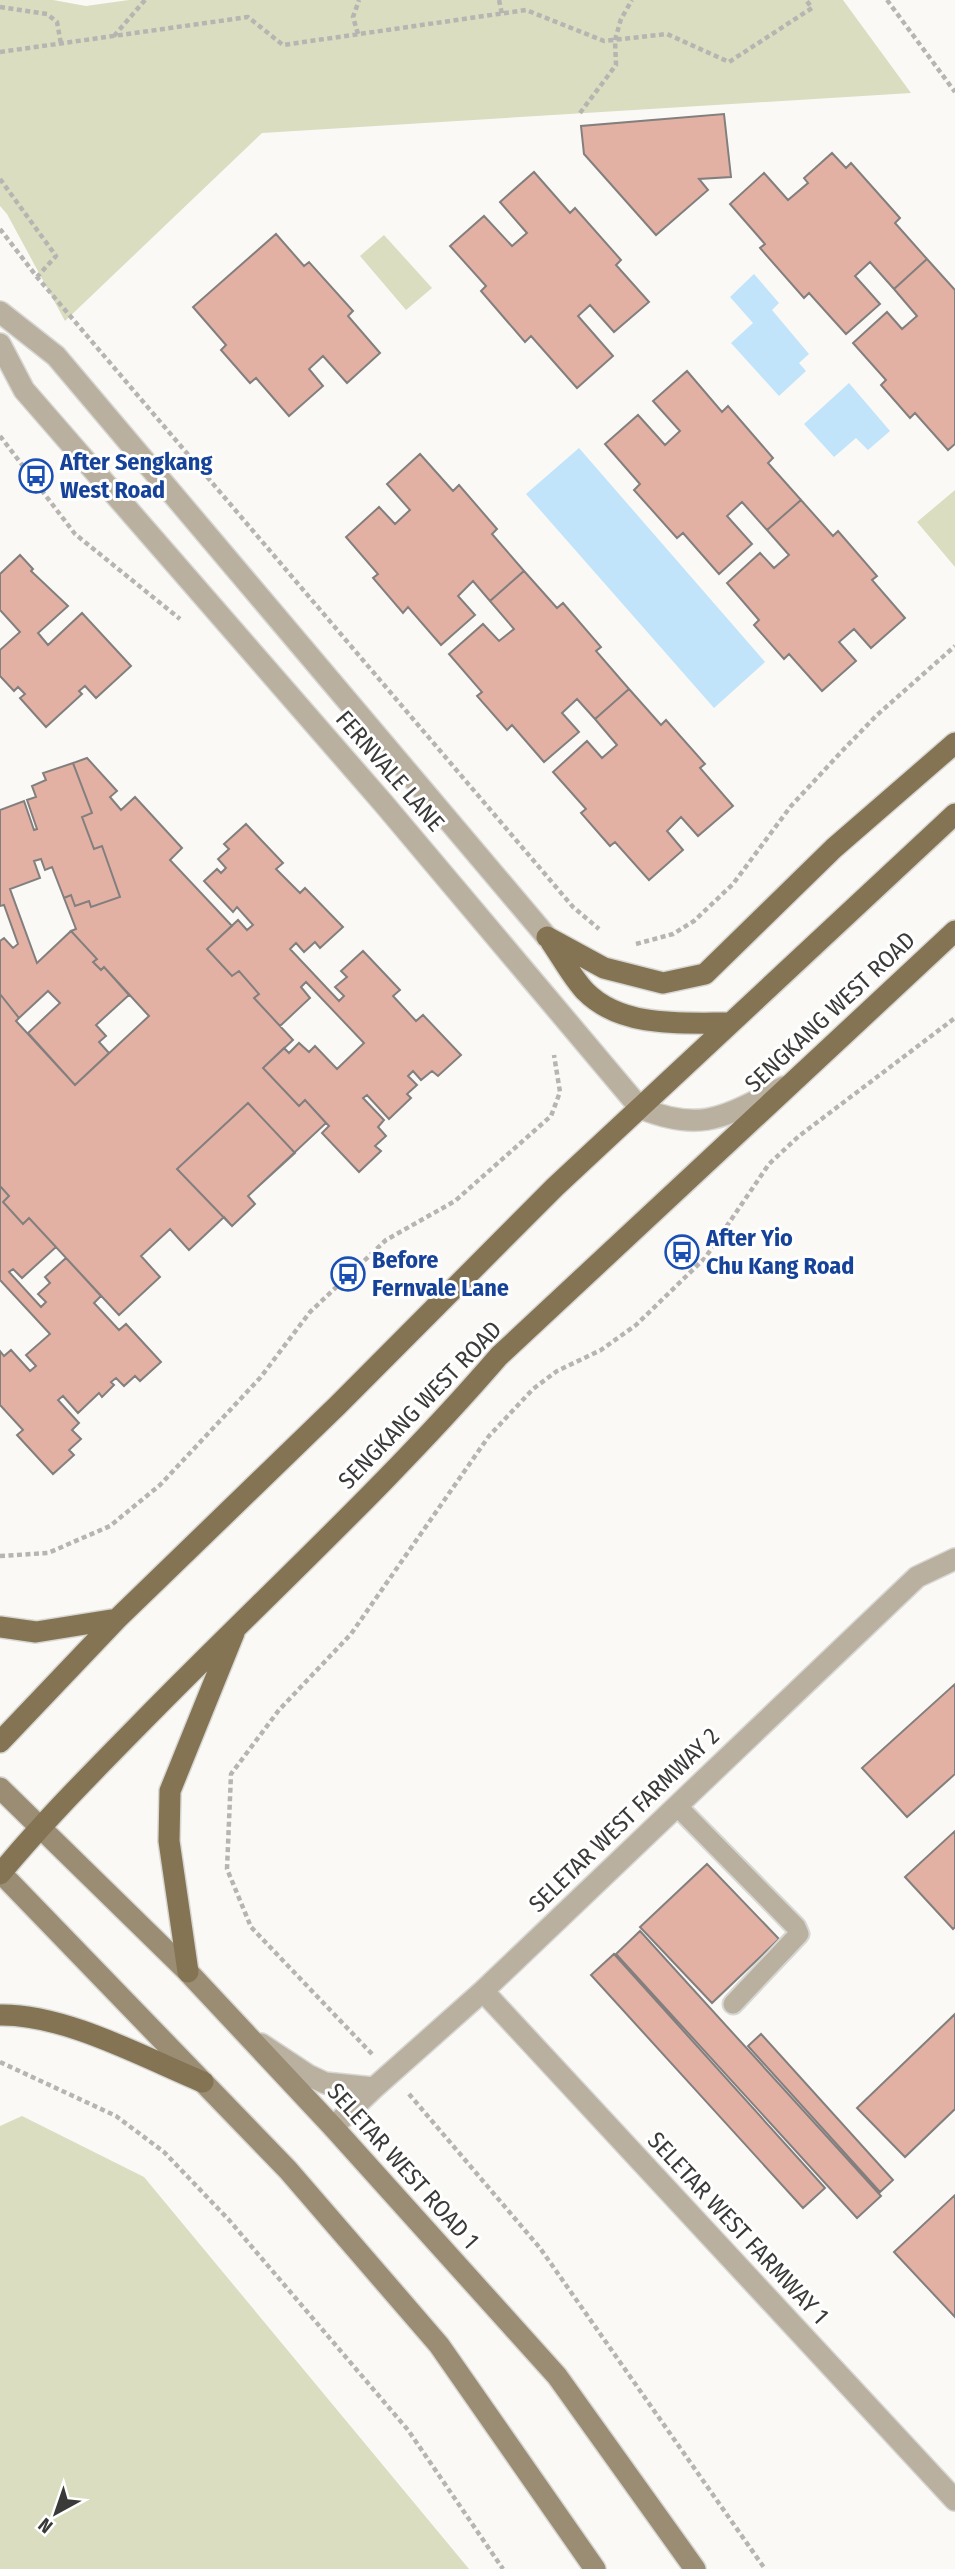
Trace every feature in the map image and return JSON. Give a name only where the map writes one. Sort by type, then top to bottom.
[{"type":"main road","points":[[547,937],[604,968],[663,983],[705,974],[834,848],[955,743]]},
{"type":"main road","points":[[0,1742],[117,1619],[338,1405],[555,1187],[955,814]]},
{"type":"main road","name":"SENGKANG WEST ROAD","points":[[0,1873],[39,1827],[237,1624],[371,1494],[452,1410],[499,1356],[792,1083],[945,947],[955,931]]},
{"type":"main road","points":[[547,937],[586,991],[608,1007],[663,1023],[729,1023]]},
{"type":"main road","points":[[0,1627],[36,1632],[117,1619]]},
{"type":"main road","points":[[188,1972],[169,1841],[170,1791],[237,1624]]},
{"type":"main road","name":"SELETAR WEST ROAD 1","points":[[0,1788],[188,1972],[334,2127],[557,2376],[695,2569]]},
{"type":"main road","points":[[0,1873],[288,2170],[439,2345],[595,2569]]},
{"type":"main road","points":[[0,2015],[16,2014],[69,2026],[203,2082]]},
{"type":"street","name":"FERNVALE LANE","points":[[0,312],[56,356],[547,937]]},
{"type":"street","name":"FERNVALE LANE","points":[[0,344],[24,390],[384,804],[640,1108]]},
{"type":"street","points":[[384,804],[412,776]]},
{"type":"street","points":[[640,1108],[668,1119],[688,1122],[710,1120],[736,1111],[792,1083]]},
{"type":"street","name":"SELETAR WEST FARMWAY 2","points":[[334,2127],[483,1991],[918,1577],[955,1559]]},
{"type":"street","name":"SELETAR WEST FARMWAY 1","points":[[483,1991],[955,2500]]},
{"type":"street","points":[[247,2035],[325,2083],[374,2088]]},
{"type":"lane","points":[[677,1806],[796,1927],[799,1934],[733,2004]]},
{"type":"path","points":[[113,36],[145,0]]},
{"type":"path","points":[[358,34],[354,16],[359,0]]},
{"type":"path","points":[[499,0],[502,14]]},
{"type":"path","points":[[580,113],[616,65],[615,40],[621,19],[632,0]]},
{"type":"path","points":[[0,52],[248,17],[283,45],[526,10],[604,41],[667,34],[729,62],[812,8],[806,0]]},
{"type":"path","points":[[887,0],[955,92]]},
{"type":"path","points":[[0,7],[47,14],[57,22],[61,44]]},
{"type":"path","points":[[0,179],[56,256],[37,276]]},
{"type":"path","points":[[0,229],[573,907],[604,934]]},
{"type":"path","points":[[0,436],[75,534],[188,625]]},
{"type":"path","points":[[625,941],[635,944],[673,934],[694,921],[733,884],[791,806],[851,741],[955,646]]},
{"type":"path","points":[[489,1436],[534,1389],[557,1371],[601,1350],[636,1325],[671,1294],[705,1258],[769,1164],[799,1136],[955,1018]]},
{"type":"path","points":[[0,1556],[48,1553],[110,1526],[160,1485],[260,1378],[310,1312],[386,1240],[455,1201],[551,1116],[560,1092],[556,1058],[550,1049]]},
{"type":"path","points":[[0,2062],[116,2116],[164,2152],[229,2220],[408,2430],[503,2569]]},
{"type":"green space","points":[[0,0],[53,0],[86,6],[129,0],[843,0],[911,93],[262,133],[65,321],[7,214],[0,206]]},
{"type":"green space","points":[[384,235],[432,288],[406,310],[360,256]]},
{"type":"green space","points":[[955,490],[955,567],[917,522]]},
{"type":"green space","points":[[22,2116],[144,2177],[469,2569],[0,2569],[0,2126]]},
{"type":"water","points":[[754,274],[779,303],[772,310],[809,354],[799,363],[806,371],[779,396],[731,343],[753,323],[730,297]]},
{"type":"water","points":[[849,383],[890,431],[868,450],[856,438],[834,457],[804,424]]},
{"type":"water","points":[[579,448],[765,662],[714,708],[526,494]]},
{"type":"building","points":[[724,114],[731,177],[699,179],[708,190],[656,235],[584,154],[581,126]]},
{"type":"building","points":[[832,153],[846,168],[851,163],[900,218],[895,223],[927,259],[894,289],[870,262],[855,276],[880,304],[846,334],[809,293],[804,298],[760,248],[765,244],[730,204],[764,173],[788,200],[808,183],[804,178]]},
{"type":"building","points":[[534,172],[570,213],[575,208],[621,260],[616,265],[649,302],[614,332],[590,305],[578,316],[613,356],[577,388],[531,336],[525,342],[481,291],[486,286],[450,246],[484,216],[512,246],[527,233],[500,202]]},
{"type":"building","points":[[276,234],[304,266],[309,262],[353,311],[348,316],[380,353],[347,383],[323,356],[309,369],[323,386],[289,416],[256,378],[250,383],[221,350],[226,345],[193,307]]},
{"type":"building","points":[[927,259],[955,290],[955,444],[948,450],[915,413],[910,418],[881,385],[886,380],[853,343],[887,312],[902,329],[917,316],[894,289]]},
{"type":"building","points":[[687,371],[722,412],[728,406],[773,458],[768,463],[801,500],[767,530],[742,502],[727,516],[752,544],[719,574],[683,533],[677,538],[634,490],[640,484],[605,444],[638,415],[665,445],[680,431],[653,401]]},
{"type":"building","points":[[420,454],[453,491],[459,485],[497,529],[492,534],[524,571],[490,601],[473,581],[458,596],[475,615],[441,645],[408,607],[403,613],[373,578],[378,574],[346,537],[379,507],[395,524],[410,510],[387,484]]},
{"type":"building","points":[[801,500],[833,536],[838,531],[877,576],[872,580],[905,618],[871,648],[854,629],[839,642],[856,661],[822,691],[789,654],[784,659],[754,625],[759,620],[727,583],[760,553],[774,568],[789,555],[767,530]]},
{"type":"building","points":[[20,555],[33,569],[31,571],[68,606],[38,633],[48,645],[82,613],[131,666],[96,698],[85,686],[79,691],[82,694],[46,727],[20,698],[25,694],[18,687],[14,691],[0,676],[0,650],[20,632],[0,610],[0,574]]},
{"type":"building","points":[[524,571],[557,608],[563,603],[601,647],[596,651],[629,689],[595,719],[577,699],[562,713],[579,732],[544,762],[512,725],[507,730],[477,696],[482,692],[449,654],[483,624],[499,641],[514,629],[490,601]]},
{"type":"building","points":[[629,689],[661,725],[666,720],[705,764],[700,768],[733,806],[698,836],[681,817],[667,831],[683,850],[649,880],[615,842],[610,846],[581,813],[586,809],[553,772],[587,741],[602,758],[617,745],[595,719]]},
{"type":"building","points":[[87,758],[117,791],[110,797],[121,810],[135,797],[182,848],[170,860],[232,926],[207,949],[232,976],[239,971],[259,994],[254,998],[293,1040],[263,1068],[299,1106],[305,1100],[326,1123],[248,1196],[255,1204],[232,1226],[224,1217],[189,1250],[170,1229],[141,1256],[160,1277],[119,1315],[29,1218],[23,1224],[3,1202],[9,1196],[0,1186],[0,994],[19,1018],[16,1021],[75,1085],[149,1016],[104,967],[101,970],[93,962],[97,959],[71,931],[76,929],[64,898],[71,895],[75,906],[89,901],[91,907],[120,897],[102,846],[94,849],[82,817],[92,813],[73,763]]},
{"type":"building","points":[[73,763],[92,813],[82,817],[94,849],[102,846],[120,897],[91,907],[89,901],[75,906],[71,895],[64,898],[52,867],[45,870],[41,859],[34,861],[40,878],[10,889],[37,963],[71,931],[97,959],[93,962],[101,970],[104,967],[129,995],[96,1025],[106,1036],[99,1042],[109,1053],[75,1085],[28,1033],[60,1003],[48,991],[19,1018],[0,994],[0,941],[4,938],[13,948],[18,944],[4,905],[0,906],[0,810],[24,801],[34,830],[37,829],[27,800],[36,797],[32,786],[46,780],[43,773]]},
{"type":"building","points":[[246,824],[283,863],[276,869],[300,893],[305,888],[343,927],[320,948],[315,942],[304,952],[296,943],[290,949],[339,1001],[344,996],[335,987],[347,977],[341,971],[363,951],[400,990],[393,996],[416,1021],[423,1015],[461,1055],[438,1076],[432,1071],[421,1080],[413,1071],[408,1076],[417,1085],[407,1094],[411,1098],[389,1119],[367,1095],[363,1098],[384,1120],[378,1127],[386,1136],[375,1146],[381,1151],[359,1172],[322,1133],[329,1126],[305,1100],[299,1106],[263,1068],[284,1048],[289,1053],[299,1043],[309,1052],[315,1046],[337,1069],[364,1043],[306,982],[301,987],[310,998],[280,1026],[254,998],[259,994],[239,971],[232,976],[207,949],[238,920],[247,930],[253,925],[237,907],[233,912],[204,881],[217,869],[221,873],[226,868],[218,859],[229,849],[224,844]]},
{"type":"building","points":[[248,1103],[295,1153],[248,1196],[255,1204],[232,1226],[177,1169]]},
{"type":"building","points":[[0,1186],[9,1196],[3,1202],[23,1224],[29,1218],[56,1247],[22,1278],[13,1269],[9,1272],[41,1307],[46,1302],[38,1294],[50,1283],[45,1277],[66,1258],[101,1296],[94,1303],[119,1330],[126,1324],[161,1362],[140,1381],[135,1376],[124,1386],[116,1378],[111,1382],[114,1385],[102,1397],[99,1393],[78,1413],[63,1396],[58,1400],[79,1423],[72,1430],[81,1439],[69,1450],[74,1455],[53,1474],[17,1435],[23,1430],[0,1405],[0,1351],[4,1356],[11,1350],[30,1371],[36,1366],[26,1355],[50,1334],[0,1280]]},
{"type":"building","points":[[955,1684],[955,1774],[907,1817],[862,1768]]},
{"type":"building","points":[[955,1831],[955,1927],[953,1929],[905,1877]]},
{"type":"building","points":[[707,1864],[779,1939],[712,2003],[640,1927]]},
{"type":"building","points":[[640,1931],[881,2196],[857,2218],[616,1954]]},
{"type":"building","points":[[614,1954],[825,2188],[803,2208],[591,1975]]},
{"type":"building","points":[[955,2014],[955,2109],[905,2157],[857,2108]]},
{"type":"building","points":[[761,2034],[893,2180],[880,2192],[748,2046]]},
{"type":"building","points":[[955,2195],[955,2317],[894,2252]]},
{"type":"place","name":"After Sengkang West Road","points":[[36,476]]},
{"type":"place","name":"After Yio Chu Kang Road","points":[[682,1252]]},
{"type":"place","name":"Before Fernvale Lane","points":[[348,1274]]}]
